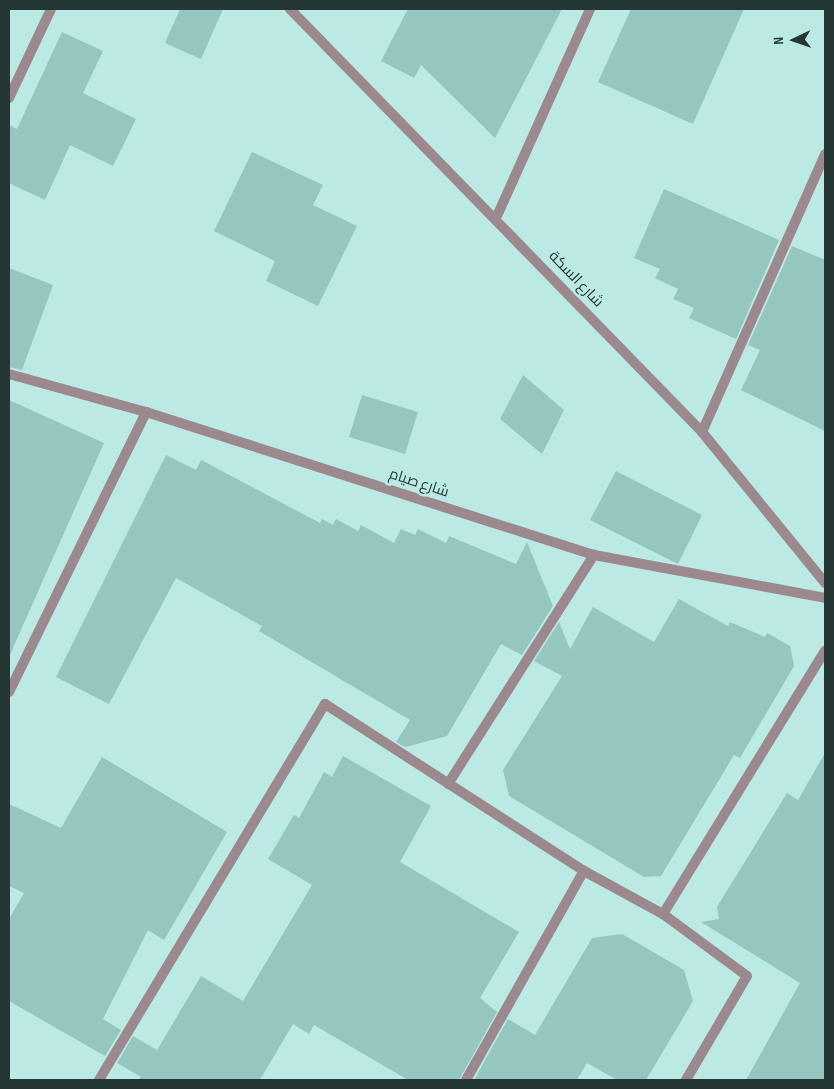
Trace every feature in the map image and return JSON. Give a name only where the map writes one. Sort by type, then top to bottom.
[{"type":"street","points":[[9,98],[51,9]]},
{"type":"street","name":"شارع السكة","points":[[290,9],[497,216],[702,432],[825,583]]},
{"type":"street","points":[[497,216],[590,9]]},
{"type":"street","points":[[702,432],[825,154]]},
{"type":"street","name":"شارع صيام","points":[[9,374],[146,412],[594,555],[825,598]]},
{"type":"street","points":[[9,692],[146,412]]},
{"type":"street","points":[[448,784],[594,555]]},
{"type":"street","points":[[663,914],[825,651]]},
{"type":"street","points":[[99,1080],[325,704],[584,871],[663,914],[747,976],[686,1080]]},
{"type":"street","points":[[466,1080],[584,871]]},
{"type":"building","points":[[180,9],[223,9],[201,59],[165,43]]},
{"type":"building","points":[[408,9],[562,9],[495,138],[421,65],[414,78],[381,61]]},
{"type":"building","points":[[631,9],[744,9],[693,124],[598,82]]},
{"type":"building","points":[[62,32],[103,51],[83,93],[136,119],[113,166],[70,145],[45,200],[9,183],[9,125],[17,129]]},
{"type":"building","points":[[252,152],[323,185],[313,205],[357,226],[318,306],[266,281],[275,261],[214,231]]},
{"type":"building","points":[[664,189],[779,240],[736,339],[689,318],[694,308],[673,299],[678,289],[655,278],[660,269],[634,258]]},
{"type":"building","points":[[792,246],[825,260],[825,431],[741,390],[760,350],[748,345]]},
{"type":"building","points":[[9,268],[53,285],[22,370],[9,367]]},
{"type":"building","points":[[523,375],[564,410],[542,454],[500,419]]},
{"type":"building","points":[[362,395],[418,412],[405,454],[349,437]]},
{"type":"building","points":[[9,400],[104,443],[9,657]]},
{"type":"building","points":[[166,455],[196,470],[201,460],[320,523],[322,519],[333,525],[336,519],[358,531],[361,525],[394,543],[401,529],[415,535],[418,529],[446,543],[449,536],[516,564],[527,542],[553,606],[522,655],[501,644],[447,736],[405,747],[396,742],[410,720],[259,631],[262,626],[176,578],[109,704],[56,677]]},
{"type":"building","points":[[616,471],[702,515],[678,564],[590,520]]},
{"type":"building","points":[[679,599],[728,626],[730,622],[765,637],[767,633],[790,646],[794,666],[740,758],[734,755],[661,876],[644,877],[509,796],[503,770],[562,676],[534,661],[559,622],[570,649],[593,607],[654,642]]},
{"type":"building","points":[[825,753],[825,1080],[746,1080],[800,983],[701,922],[719,919],[717,907],[787,793],[798,800]]},
{"type":"building","points":[[343,756],[431,806],[400,862],[519,932],[480,998],[497,1012],[459,1080],[408,1080],[314,1025],[309,1034],[293,1024],[260,1080],[139,1080],[141,1077],[117,1063],[133,1036],[157,1050],[201,976],[243,1001],[312,885],[268,859],[294,815],[299,818],[324,772],[332,777]]},
{"type":"building","points":[[102,757],[227,832],[164,940],[148,930],[103,1019],[121,1030],[105,1056],[9,1001],[9,919],[24,893],[9,886],[9,804],[61,828]]},
{"type":"building","points":[[622,934],[684,970],[693,1001],[646,1080],[617,1080],[587,1063],[577,1080],[474,1080],[508,1019],[535,1035],[592,938]]}]
